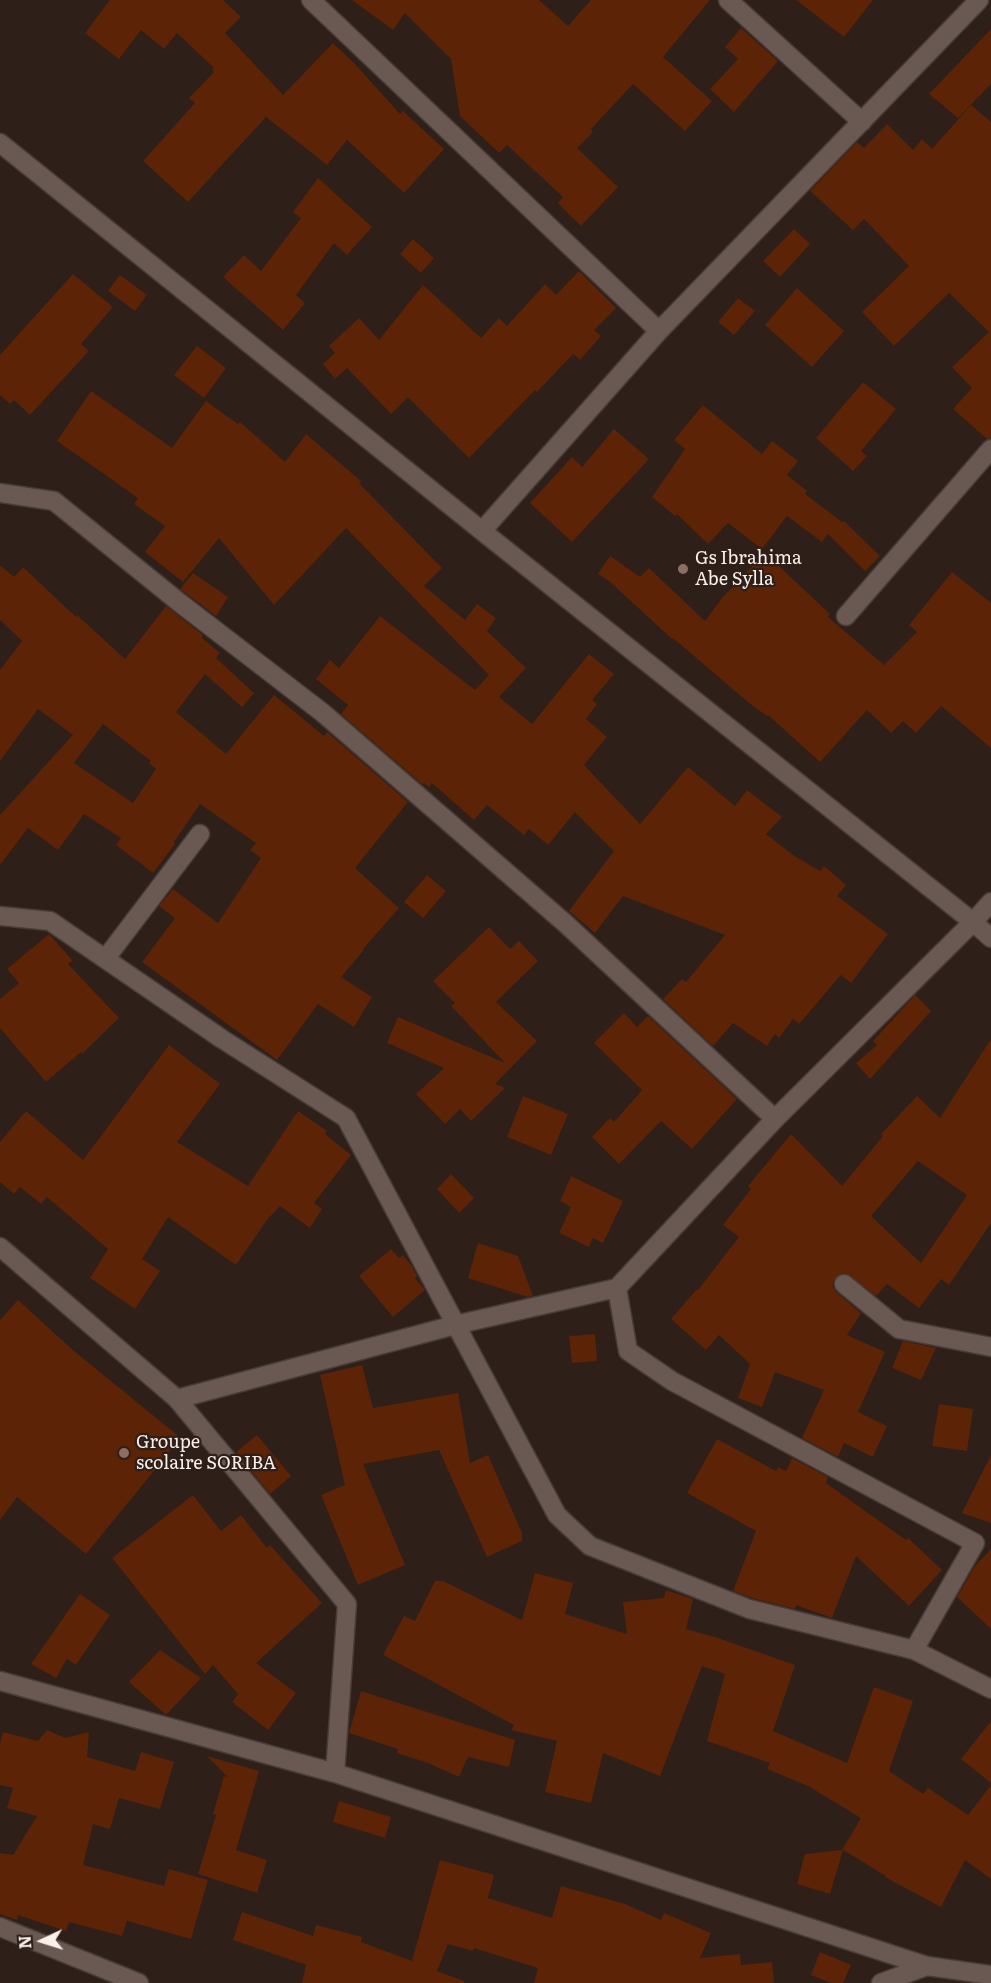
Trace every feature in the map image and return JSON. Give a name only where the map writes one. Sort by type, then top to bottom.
[{"type":"street","points":[[728,0],[862,122]]},
{"type":"street","points":[[482,531],[659,331],[979,0]]},
{"type":"street","points":[[320,3],[659,331]]},
{"type":"street","points":[[0,143],[991,938]]},
{"type":"street","points":[[846,616],[991,449]]},
{"type":"street","points":[[0,493],[54,501],[180,603],[323,713],[566,924],[775,1119]]},
{"type":"street","points":[[106,958],[200,834]]},
{"type":"street","points":[[177,1399],[455,1325],[617,1288],[775,1119],[991,902]]},
{"type":"street","points":[[0,916],[50,921],[222,1039],[346,1118],[557,1515],[590,1546],[749,1609],[914,1650],[991,1689]]},
{"type":"street","points":[[0,1247],[177,1399],[347,1604],[335,1773]]},
{"type":"street","points":[[843,1284],[899,1329],[991,1347]]},
{"type":"street","points":[[617,1288],[628,1350],[672,1381],[975,1543],[914,1650]]},
{"type":"street","points":[[0,1681],[335,1773],[927,1966],[991,1975]]},
{"type":"street","points":[[0,1927],[139,1983]]},
{"type":"street","points":[[881,1983],[927,1966]]},
{"type":"building","points":[[110,0],[223,0],[241,17],[225,33],[283,95],[333,43],[400,114],[403,111],[444,149],[404,193],[347,140],[327,165],[266,117],[188,202],[143,161],[195,103],[189,98],[214,72],[212,70],[214,68],[177,33],[164,49],[141,30],[119,59],[85,33]]},
{"type":"building","points":[[352,0],[539,0],[568,26],[591,0],[710,0],[663,57],[712,101],[685,131],[633,84],[591,129],[593,132],[577,148],[618,187],[581,226],[558,203],[563,197],[507,145],[499,153],[460,116],[451,59],[405,13],[393,30]]},
{"type":"building","points":[[796,0],[873,0],[844,37]]},
{"type":"building","points":[[741,28],[778,61],[734,112],[710,89],[738,59],[725,47]]},
{"type":"building","points":[[991,29],[991,84],[958,118],[929,94]]},
{"type":"building","points":[[971,105],[991,122],[991,438],[987,439],[953,409],[972,388],[952,367],[989,332],[949,293],[894,346],[862,312],[909,266],[864,219],[853,230],[810,191],[857,142],[864,148],[887,124],[913,150],[922,139],[932,149]]},
{"type":"building","points":[[318,178],[372,227],[347,255],[334,243],[296,295],[305,303],[283,330],[223,277],[244,255],[261,271],[301,218],[293,212]]},
{"type":"building","points":[[794,229],[810,244],[780,277],[763,261]]},
{"type":"building","points":[[413,239],[434,258],[421,273],[400,254]]},
{"type":"building","points":[[579,271],[616,308],[594,330],[601,336],[580,360],[573,354],[469,458],[408,397],[391,414],[347,368],[335,379],[323,364],[335,353],[329,346],[359,318],[379,340],[423,285],[481,338],[499,318],[507,326],[545,284],[556,295]]},
{"type":"building","points":[[73,274],[113,307],[81,344],[89,351],[30,415],[14,400],[10,404],[0,395],[0,355]]},
{"type":"building","points":[[120,275],[147,295],[135,311],[108,291]]},
{"type":"building","points":[[797,288],[844,331],[812,367],[765,325]]},
{"type":"building","points":[[738,298],[755,311],[734,335],[718,322]]},
{"type":"building","points":[[197,346],[226,368],[204,398],[174,375]]},
{"type":"building","points":[[863,382],[896,409],[861,451],[867,456],[853,471],[816,438]]},
{"type":"building","points":[[91,391],[172,448],[206,401],[238,424],[240,422],[285,462],[306,434],[361,481],[359,483],[442,568],[424,586],[465,620],[477,604],[496,618],[487,631],[526,668],[499,697],[532,724],[589,654],[614,674],[592,700],[597,704],[586,719],[607,737],[584,765],[640,824],[688,767],[735,806],[747,790],[782,817],[766,834],[793,855],[820,871],[824,866],[846,885],[837,896],[888,934],[851,983],[841,975],[799,1024],[793,1019],[779,1038],[775,1034],[767,1046],[733,1023],[713,1046],[663,999],[682,979],[686,982],[725,935],[623,896],[595,933],[569,911],[614,851],[575,812],[548,845],[529,829],[524,835],[487,805],[474,820],[432,783],[429,787],[422,784],[341,714],[348,705],[316,679],[330,660],[339,668],[380,616],[475,690],[489,675],[346,528],[274,605],[219,538],[183,582],[145,552],[165,526],[134,504],[138,498],[57,441]]},
{"type":"building","points":[[703,405],[762,454],[772,441],[798,461],[787,475],[807,491],[805,494],[842,522],[844,521],[880,556],[865,571],[828,534],[822,542],[787,516],[762,549],[728,523],[708,544],[677,514],[675,516],[652,497],[685,449],[674,440]]},
{"type":"building","points":[[614,429],[649,459],[572,542],[530,503],[572,457],[582,467]]},
{"type":"building","points":[[765,553],[830,614],[828,617],[884,665],[917,632],[909,625],[952,572],[991,603],[991,748],[941,706],[916,733],[903,721],[891,733],[867,710],[820,762],[768,715],[749,703],[672,639],[609,581],[598,574],[610,556],[640,577],[649,568],[705,621],[722,598]]},
{"type":"building","points":[[0,565],[14,577],[23,567],[125,659],[166,606],[203,635],[202,638],[220,653],[216,658],[254,693],[242,707],[205,674],[176,712],[226,754],[274,695],[324,736],[327,732],[408,802],[355,868],[399,908],[341,977],[372,997],[354,1027],[318,1004],[277,1060],[142,962],[175,918],[159,906],[173,889],[218,923],[261,858],[250,850],[256,843],[200,804],[174,842],[175,844],[153,873],[116,845],[121,838],[84,814],[58,850],[28,828],[0,865],[0,815],[73,735],[38,709],[0,761],[0,670],[22,641],[0,620]],"holes":[[[103,724],[151,761],[149,763],[156,769],[133,803],[74,763]]]},
{"type":"building","points":[[193,573],[228,597],[216,616],[180,589]]},
{"type":"building","points":[[427,875],[446,891],[423,918],[404,902]]},
{"type":"building","points":[[489,927],[510,949],[519,941],[538,961],[496,1002],[537,1041],[495,1084],[505,1088],[471,1121],[460,1109],[445,1124],[416,1094],[444,1068],[387,1043],[398,1017],[505,1063],[451,1006],[455,1003],[433,981]]},
{"type":"building","points":[[49,934],[73,961],[68,964],[119,1018],[82,1054],[81,1052],[46,1082],[0,1028],[0,999],[19,983],[7,969]]},
{"type":"building","points":[[915,995],[931,1011],[870,1079],[856,1063],[877,1045],[873,1041]]},
{"type":"building","points":[[624,1013],[637,1027],[648,1016],[737,1099],[692,1149],[661,1121],[619,1164],[592,1137],[610,1118],[614,1122],[642,1090],[594,1043]]},
{"type":"building","points":[[991,1039],[991,1223],[949,1285],[941,1279],[919,1308],[887,1284],[876,1296],[846,1273],[840,1274],[833,1282],[836,1292],[861,1313],[847,1335],[885,1352],[858,1412],[887,1426],[873,1457],[844,1443],[838,1457],[802,1438],[824,1390],[775,1372],[762,1407],[738,1398],[750,1364],[719,1335],[706,1350],[671,1319],[698,1290],[739,1237],[723,1225],[751,1189],[748,1186],[791,1134],[842,1186],[883,1136],[881,1134],[917,1096],[940,1118]],"holes":[[[918,1161],[967,1195],[921,1263],[871,1216]]]},
{"type":"building","points":[[169,1045],[220,1084],[177,1142],[248,1186],[298,1111],[327,1131],[325,1134],[351,1155],[314,1203],[322,1209],[310,1228],[280,1206],[267,1220],[236,1265],[168,1217],[142,1259],[160,1271],[135,1309],[90,1278],[108,1249],[47,1197],[41,1204],[20,1187],[14,1194],[0,1182],[0,1142],[26,1111],[83,1160]]},
{"type":"building","points":[[523,1096],[568,1114],[551,1155],[507,1137]]},
{"type":"building","points":[[451,1174],[474,1198],[459,1213],[437,1189]]},
{"type":"building","points":[[571,1176],[623,1201],[603,1243],[593,1238],[589,1247],[559,1233],[571,1207],[560,1201]]},
{"type":"building","points":[[478,1243],[518,1256],[533,1296],[528,1297],[468,1278]]},
{"type":"building","points":[[391,1249],[399,1258],[403,1255],[417,1276],[415,1278],[425,1290],[393,1317],[359,1276]]},
{"type":"building","points":[[18,1300],[74,1351],[181,1438],[86,1554],[17,1497],[0,1520],[0,1320]]},
{"type":"building","points":[[595,1334],[597,1361],[572,1363],[569,1336]]},
{"type":"building","points":[[903,1341],[936,1348],[921,1380],[892,1368]]},
{"type":"building","points":[[362,1365],[373,1408],[458,1393],[470,1463],[488,1455],[522,1533],[522,1541],[487,1557],[439,1450],[363,1464],[405,1565],[358,1585],[321,1495],[345,1485],[320,1375]]},
{"type":"building","points":[[939,1404],[973,1409],[967,1451],[932,1446]]},
{"type":"building","points":[[257,1435],[291,1476],[270,1494],[236,1452]]},
{"type":"building","points":[[717,1439],[776,1471],[778,1467],[786,1471],[792,1458],[828,1477],[826,1483],[906,1540],[908,1538],[942,1570],[909,1606],[856,1556],[832,1618],[796,1605],[795,1609],[733,1591],[756,1531],[687,1493]]},
{"type":"building","points":[[991,1455],[991,1523],[962,1513]]},
{"type":"building","points":[[193,1495],[221,1531],[241,1515],[267,1548],[270,1545],[322,1603],[256,1663],[296,1693],[268,1730],[232,1702],[238,1694],[213,1665],[205,1674],[112,1558]]},
{"type":"building","points":[[991,1549],[991,1629],[957,1597],[975,1566]]},
{"type":"building","points":[[535,1573],[573,1583],[565,1614],[627,1634],[623,1602],[664,1598],[666,1590],[693,1599],[686,1629],[795,1665],[773,1731],[847,1763],[874,1687],[913,1701],[889,1771],[923,1794],[928,1788],[968,1815],[991,1785],[991,1879],[965,1860],[941,1907],[885,1877],[843,1850],[830,1894],[797,1884],[805,1854],[842,1850],[861,1818],[808,1786],[767,1769],[770,1763],[707,1741],[725,1674],[702,1666],[660,1776],[603,1753],[591,1803],[545,1792],[557,1741],[511,1730],[514,1725],[383,1655],[404,1616],[415,1621],[435,1581],[443,1581],[522,1620]]},
{"type":"building","points":[[80,1594],[110,1615],[76,1665],[67,1659],[56,1678],[31,1664]]},
{"type":"building","points":[[160,1650],[201,1678],[166,1715],[129,1682]]},
{"type":"building","points":[[361,1691],[515,1740],[509,1767],[468,1757],[459,1777],[428,1763],[397,1753],[398,1749],[349,1733]]},
{"type":"building","points":[[991,1721],[991,1783],[961,1759]]},
{"type":"building","points":[[47,1730],[65,1738],[89,1732],[87,1757],[135,1771],[141,1752],[174,1762],[160,1809],[119,1798],[110,1829],[93,1824],[83,1865],[164,1886],[169,1869],[208,1880],[191,1939],[127,1921],[122,1936],[69,1922],[66,1931],[18,1915],[17,1920],[0,1914],[0,1853],[13,1855],[37,1816],[7,1808],[13,1788],[0,1785],[0,1744],[3,1732],[38,1741]]},
{"type":"building","points":[[207,1756],[259,1771],[236,1850],[267,1860],[257,1893],[198,1874],[216,1815],[213,1814],[224,1776],[228,1777]]},
{"type":"building","points":[[339,1801],[391,1817],[385,1838],[333,1822]]},
{"type":"building","points":[[440,1860],[494,1875],[488,1898],[552,1918],[561,1886],[625,1904],[661,1920],[664,1913],[711,1933],[700,1958],[740,1954],[741,1965],[772,1962],[774,1983],[534,1983],[538,1968],[474,1948],[473,1951],[448,1944],[437,1971],[464,1981],[464,1983],[302,1983],[306,1965],[233,1940],[242,1912],[313,1936],[316,1925],[362,1937],[361,1942],[412,1961]]},
{"type":"building","points":[[820,1952],[851,1965],[843,1983],[831,1983],[811,1975]]},
{"type":"place","name":"Gs Ibrahima Abe Sylla","points":[[683,569]]},
{"type":"place","name":"Groupe scolaire SORIBA","points":[[124,1453]]}]
